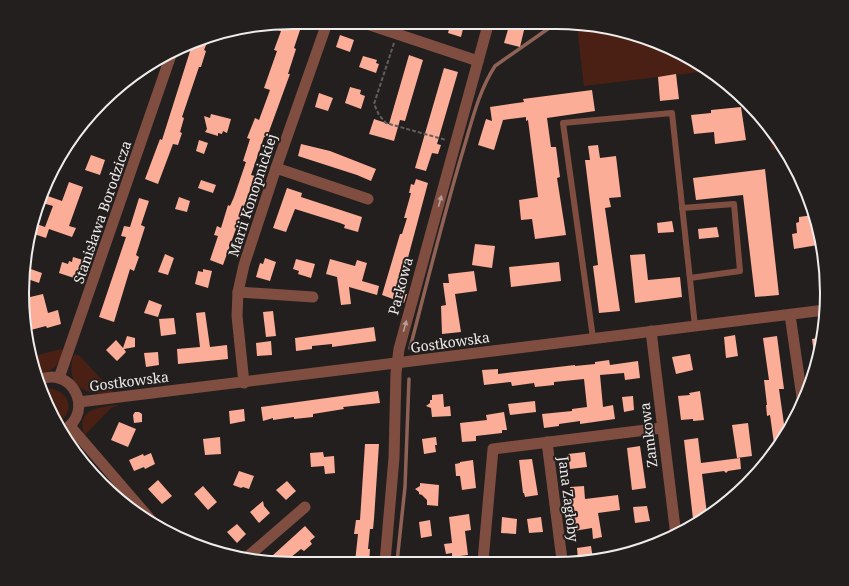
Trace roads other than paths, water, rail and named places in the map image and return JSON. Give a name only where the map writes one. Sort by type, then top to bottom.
[{"type":"street","name":"Marii Konopnickiej","points":[[244,383],[237,316],[238,292],[244,265],[325,29]]},
{"type":"street","points":[[382,29],[478,61]]},
{"type":"street","name":"Parkowa","points":[[385,557],[394,458],[397,364],[401,341],[487,29]]},
{"type":"street","name":"Stanisława Borodzicza","points":[[59,378],[169,60]]},
{"type":"street","points":[[276,168],[368,199]]},
{"type":"street","points":[[238,292],[313,298]]},
{"type":"street","name":"Gostkowska","points":[[79,402],[244,383],[593,338],[819,311]]},
{"type":"street","points":[[790,315],[805,382]]},
{"type":"street","name":"Zamkowa","points":[[651,331],[675,529]]},
{"type":"street","points":[[43,379],[53,377],[59,378],[65,380],[74,388],[78,398],[79,408],[76,418],[66,429]]},
{"type":"street","points":[[483,557],[493,449],[662,428]]},
{"type":"street","points":[[67,430],[138,507]]},
{"type":"street","name":"Jana Zagłoby","points":[[547,442],[562,557]]},
{"type":"street","points":[[251,554],[305,507]]},
{"type":"lane","points":[[593,338],[563,123],[672,113],[695,326]]},
{"type":"lane","points":[[682,208],[734,204],[740,271],[690,278]]},
{"type":"waterway","points":[[410,348],[455,178],[484,87],[495,66],[548,29]]},
{"type":"waterway","points":[[398,557],[405,487],[409,379]]}]
